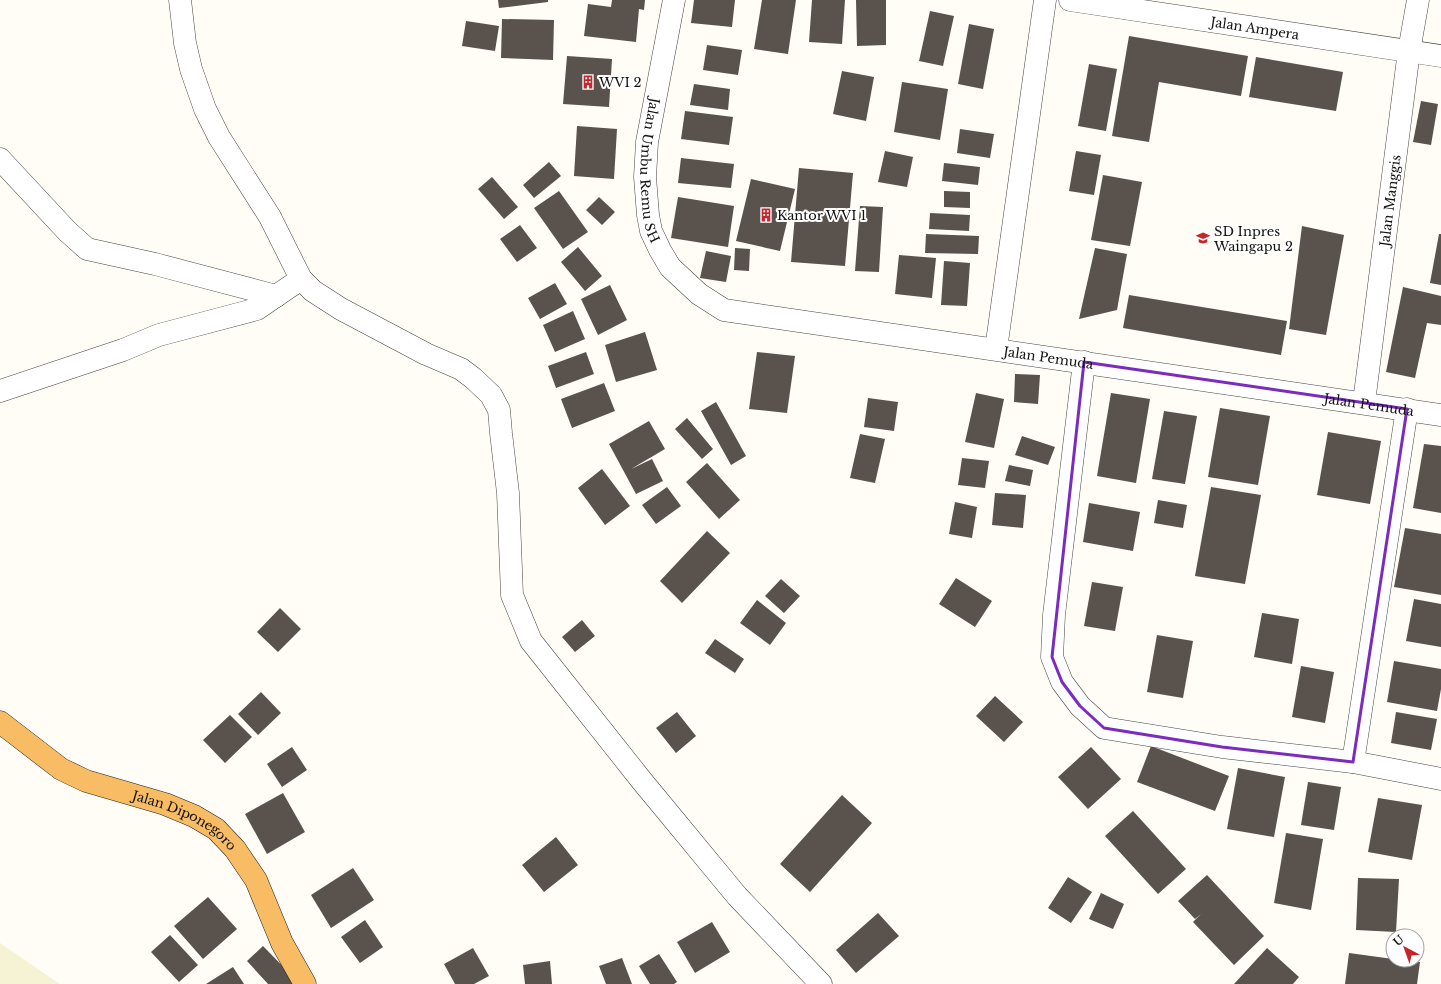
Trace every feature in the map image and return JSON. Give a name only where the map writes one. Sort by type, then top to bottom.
[{"type":"highway","name":"Jalan Diponegoro","points":[[0,722],[61,769],[86,781],[165,804],[194,816],[216,829],[235,849],[256,880],[282,944],[305,984]]},
{"type":"street","points":[[180,0],[185,43],[191,68],[205,109],[219,136],[270,217],[301,280],[313,292],[341,309],[426,354],[461,369],[491,395],[499,410],[502,432],[508,493],[512,595],[531,641],[642,781],[737,896],[821,984]]},
{"type":"street","name":"Jalan Umbu Remu SH","points":[[670,267],[651,231],[648,215],[645,177],[648,142],[674,0]]},
{"type":"street","points":[[996,349],[1045,0]]},
{"type":"street","name":"Jalan Ampera","points":[[1070,0],[1441,56]]},
{"type":"street","name":"Jalan Manggis","points":[[1364,402],[1409,51],[1418,0]]},
{"type":"street","points":[[0,159],[67,231],[87,249],[155,264],[276,296]]},
{"type":"street","name":"Jalan Pemuda","points":[[670,267],[699,294],[724,310],[1441,414]]},
{"type":"street","points":[[0,391],[109,355],[159,335],[257,309],[301,280]]},
{"type":"street","points":[[1084,362],[1054,615],[1052,657],[1062,682],[1080,706],[1104,728],[1222,747],[1353,762],[1441,779]]},
{"type":"street","points":[[1353,762],[1407,409]]},
{"type":"highlighted area","points":[[1084,362],[1407,409],[1353,762],[1222,747],[1104,728],[1080,706],[1062,682],[1052,657]]},
{"type":"shaded area","points":[[0,943],[60,984],[0,984]]},
{"type":"building","points":[[498,0],[548,0],[548,2],[499,8]]},
{"type":"building","points":[[612,0],[645,0],[644,10],[639,9],[636,42],[584,36],[588,4],[611,7]]},
{"type":"building","points":[[694,0],[735,0],[732,27],[691,23]]},
{"type":"building","points":[[762,0],[796,0],[788,54],[754,49]]},
{"type":"building","points":[[812,0],[845,0],[842,44],[809,42]]},
{"type":"building","points":[[856,0],[886,0],[886,45],[857,46]]},
{"type":"building","points":[[930,11],[954,16],[943,66],[919,61]]},
{"type":"building","points":[[502,19],[554,20],[553,60],[501,58]]},
{"type":"building","points":[[466,21],[499,26],[495,51],[462,46]]},
{"type":"building","points":[[969,24],[994,29],[983,89],[958,84]]},
{"type":"building","points":[[1129,36],[1248,56],[1241,96],[1159,82],[1149,142],[1112,136]]},
{"type":"building","points":[[707,45],[742,50],[738,75],[703,70]]},
{"type":"building","name":"WVI 2","points":[[567,56],[612,59],[609,107],[563,104]]},
{"type":"building","points":[[1256,57],[1343,72],[1336,111],[1249,97]]},
{"type":"building","points":[[1089,64],[1117,69],[1106,131],[1078,126]]},
{"type":"building","points":[[842,71],[874,77],[866,121],[833,114]]},
{"type":"building","points":[[902,82],[948,89],[940,140],[894,132]]},
{"type":"building","points":[[694,84],[730,89],[728,110],[690,105]]},
{"type":"building","points":[[1421,101],[1438,104],[1431,145],[1413,142]]},
{"type":"building","points":[[685,111],[733,117],[729,145],[681,139]]},
{"type":"building","points":[[577,126],[617,129],[614,179],[574,176]]},
{"type":"building","points":[[960,129],[994,134],[990,158],[957,153]]},
{"type":"building","points":[[885,151],[913,157],[907,187],[878,182]]},
{"type":"building","points":[[1076,151],[1101,155],[1094,195],[1069,191]]},
{"type":"building","points":[[681,158],[734,164],[731,188],[678,183]]},
{"type":"building","points":[[549,162],[561,176],[534,198],[523,185]]},
{"type":"building","points":[[944,163],[980,167],[978,185],[942,181]]},
{"type":"building","points":[[799,168],[853,173],[845,266],[791,262]]},
{"type":"building","points":[[1103,175],[1142,182],[1130,246],[1091,240]]},
{"type":"building","points":[[492,177],[518,207],[504,219],[478,189]]},
{"type":"building","name":"Kantor WVI 1","points":[[751,179],[795,189],[780,251],[736,241]]},
{"type":"building","points":[[559,191],[588,232],[563,249],[534,208]]},
{"type":"building","points":[[944,191],[970,192],[970,208],[944,207]]},
{"type":"building","points":[[599,197],[615,212],[602,225],[586,210]]},
{"type":"building","points":[[678,197],[734,206],[728,247],[671,238]]},
{"type":"building","points":[[860,206],[883,207],[879,272],[855,271]]},
{"type":"building","points":[[930,213],[970,215],[969,231],[929,229]]},
{"type":"building","points":[[520,225],[537,248],[517,262],[500,239]]},
{"type":"building","points":[[1302,226],[1344,235],[1326,335],[1289,329]]},
{"type":"building","points":[[926,234],[979,236],[978,254],[925,253]]},
{"type":"building","points":[[1439,234],[1441,234],[1441,285],[1430,283]]},
{"type":"building","points":[[578,247],[602,276],[585,291],[561,262]]},
{"type":"building","points":[[735,248],[750,249],[749,271],[734,270]]},
{"type":"building","points":[[1095,248],[1127,254],[1117,310],[1079,319]]},
{"type":"building","points":[[706,251],[731,256],[726,282],[700,278]]},
{"type":"building","points":[[899,255],[936,258],[932,298],[895,294]]},
{"type":"building","points":[[944,261],[970,263],[967,306],[941,305]]},
{"type":"building","points":[[555,283],[567,304],[540,319],[528,298]]},
{"type":"building","points":[[610,285],[627,320],[598,335],[581,299]]},
{"type":"building","points":[[1403,287],[1441,296],[1441,325],[1427,323],[1415,378],[1386,372]]},
{"type":"building","points":[[1129,295],[1287,321],[1281,355],[1123,328]]},
{"type":"building","points":[[573,311],[585,339],[555,352],[543,325]]},
{"type":"building","points":[[645,332],[657,370],[616,382],[605,345]]},
{"type":"building","points":[[586,352],[594,374],[556,388],[548,366]]},
{"type":"building","points":[[757,352],[795,356],[787,413],[749,409]]},
{"type":"building","points":[[1015,374],[1040,375],[1038,404],[1014,402]]},
{"type":"building","points":[[604,383],[615,411],[572,428],[561,399]]},
{"type":"building","points":[[976,393],[1004,399],[994,448],[965,442]]},
{"type":"building","points":[[1111,393],[1150,399],[1136,483],[1097,476]]},
{"type":"building","points":[[868,398],[898,402],[894,431],[864,427]]},
{"type":"building","points":[[716,402],[746,456],[731,465],[701,411]]},
{"type":"building","points":[[1220,408],[1270,416],[1258,485],[1208,477]]},
{"type":"building","points":[[1164,411],[1197,416],[1185,484],[1152,479]]},
{"type":"building","points":[[687,418],[713,449],[702,459],[675,429]]},
{"type":"building","points":[[649,421],[665,449],[631,469],[652,459],[663,481],[636,494],[609,444]]},
{"type":"building","points":[[1328,432],[1381,441],[1370,504],[1317,495]]},
{"type":"building","points":[[860,434],[885,439],[875,483],[850,478]]},
{"type":"building","points":[[1022,436],[1055,447],[1048,465],[1015,455]]},
{"type":"building","points":[[1424,444],[1441,446],[1441,513],[1413,508]]},
{"type":"building","points":[[962,458],[989,461],[985,488],[958,485]]},
{"type":"building","points":[[707,463],[740,500],[719,519],[686,482]]},
{"type":"building","points":[[1009,465],[1033,470],[1030,486],[1005,481]]},
{"type":"building","points":[[602,469],[630,506],[605,525],[578,488]]},
{"type":"building","points":[[667,487],[681,506],[656,524],[642,505]]},
{"type":"building","points":[[1211,487],[1261,495],[1245,584],[1195,576]]},
{"type":"building","points":[[995,493],[1026,495],[1023,528],[992,525]]},
{"type":"building","points":[[1158,500],[1187,505],[1183,528],[1154,523]]},
{"type":"building","points":[[955,502],[977,507],[972,538],[949,534]]},
{"type":"building","points":[[1089,503],[1140,512],[1133,551],[1083,542]]},
{"type":"building","points":[[1405,528],[1441,534],[1441,595],[1394,587]]},
{"type":"building","points":[[707,531],[730,553],[682,603],[660,581]]},
{"type":"building","points":[[956,578],[992,601],[975,627],[939,604]]},
{"type":"building","points":[[781,579],[800,596],[784,613],[765,596]]},
{"type":"building","points":[[1092,582],[1123,587],[1115,631],[1084,626]]},
{"type":"building","points":[[1414,599],[1441,604],[1441,647],[1406,641]]},
{"type":"building","points":[[757,600],[786,623],[770,645],[740,623]]},
{"type":"building","points":[[280,608],[301,629],[278,652],[257,632]]},
{"type":"building","points":[[1262,613],[1299,619],[1292,664],[1254,657]]},
{"type":"building","points":[[582,620],[595,636],[575,652],[562,637]]},
{"type":"building","points":[[1157,635],[1193,641],[1183,698],[1147,692]]},
{"type":"building","points":[[715,639],[744,659],[735,673],[705,653]]},
{"type":"building","points":[[1394,661],[1441,669],[1441,689],[1437,711],[1387,702]]},
{"type":"building","points":[[1301,666],[1334,672],[1325,723],[1292,717]]},
{"type":"building","points":[[261,692],[281,713],[258,735],[238,714]]},
{"type":"building","points":[[995,696],[1023,722],[1004,742],[976,716]]},
{"type":"building","points":[[677,712],[696,736],[676,753],[656,728]]},
{"type":"building","points":[[1396,712],[1437,719],[1431,750],[1391,743]]},
{"type":"building","points":[[230,715],[252,737],[225,763],[203,740]]},
{"type":"building","points":[[1151,746],[1229,776],[1215,811],[1137,782]]},
{"type":"building","points":[[292,747],[307,770],[282,787],[267,764]]},
{"type":"building","points":[[1091,747],[1121,779],[1088,809],[1058,777]]},
{"type":"building","points":[[1238,768],[1285,777],[1274,837],[1227,829]]},
{"type":"building","points":[[1308,782],[1341,787],[1334,830],[1301,825]]},
{"type":"building","points":[[283,793],[305,832],[267,854],[245,814]]},
{"type":"building","points":[[842,795],[872,823],[810,892],[780,864]]},
{"type":"building","points":[[1378,798],[1422,805],[1412,860],[1368,852]]},
{"type":"building","points":[[1133,811],[1186,869],[1158,894],[1105,836]]},
{"type":"building","points":[[1286,833],[1323,839],[1311,910],[1274,903]]},
{"type":"building","points":[[556,837],[578,865],[544,892],[522,865]]},
{"type":"building","points":[[353,868],[374,900],[331,928],[311,895]]},
{"type":"building","points":[[1207,875],[1264,936],[1234,965],[1193,922],[1201,914],[1195,919],[1178,901]]},
{"type":"building","points":[[1068,877],[1092,892],[1071,923],[1048,908]]},
{"type":"building","points":[[1358,878],[1399,879],[1396,928],[1385,928],[1385,931],[1356,930]]},
{"type":"building","points":[[1101,893],[1124,904],[1113,929],[1089,919]]},
{"type":"building","points":[[208,897],[237,929],[203,959],[174,926]]},
{"type":"building","points":[[878,913],[899,936],[856,973],[836,950]]},
{"type":"building","points":[[365,920],[383,947],[360,963],[341,937]]},
{"type":"building","points":[[712,922],[730,952],[695,973],[677,942]]},
{"type":"building","points":[[170,935],[198,965],[179,982],[151,952]]},
{"type":"building","points":[[263,946],[298,982],[295,984],[268,984],[247,961]]},
{"type":"building","points":[[473,948],[489,976],[474,984],[455,984],[444,964]]},
{"type":"building","points":[[1267,948],[1299,977],[1293,984],[1234,984]]},
{"type":"building","points":[[1349,953],[1385,958],[1385,968],[1419,968],[1417,984],[1345,984]]},
{"type":"building","points":[[659,954],[677,982],[674,984],[650,984],[639,966]]},
{"type":"building","points":[[622,958],[632,984],[606,984],[599,966]]},
{"type":"building","points":[[550,961],[552,984],[525,984],[523,965]]},
{"type":"building","points":[[233,967],[244,984],[206,984]]},
{"type":"place","name":"WVI 2","points":[[588,82]]},
{"type":"place","name":"Kantor WVI 1","points":[[766,215]]},
{"type":"place","name":"SD Inpres Waingapu 2","points":[[1203,238]]}]
